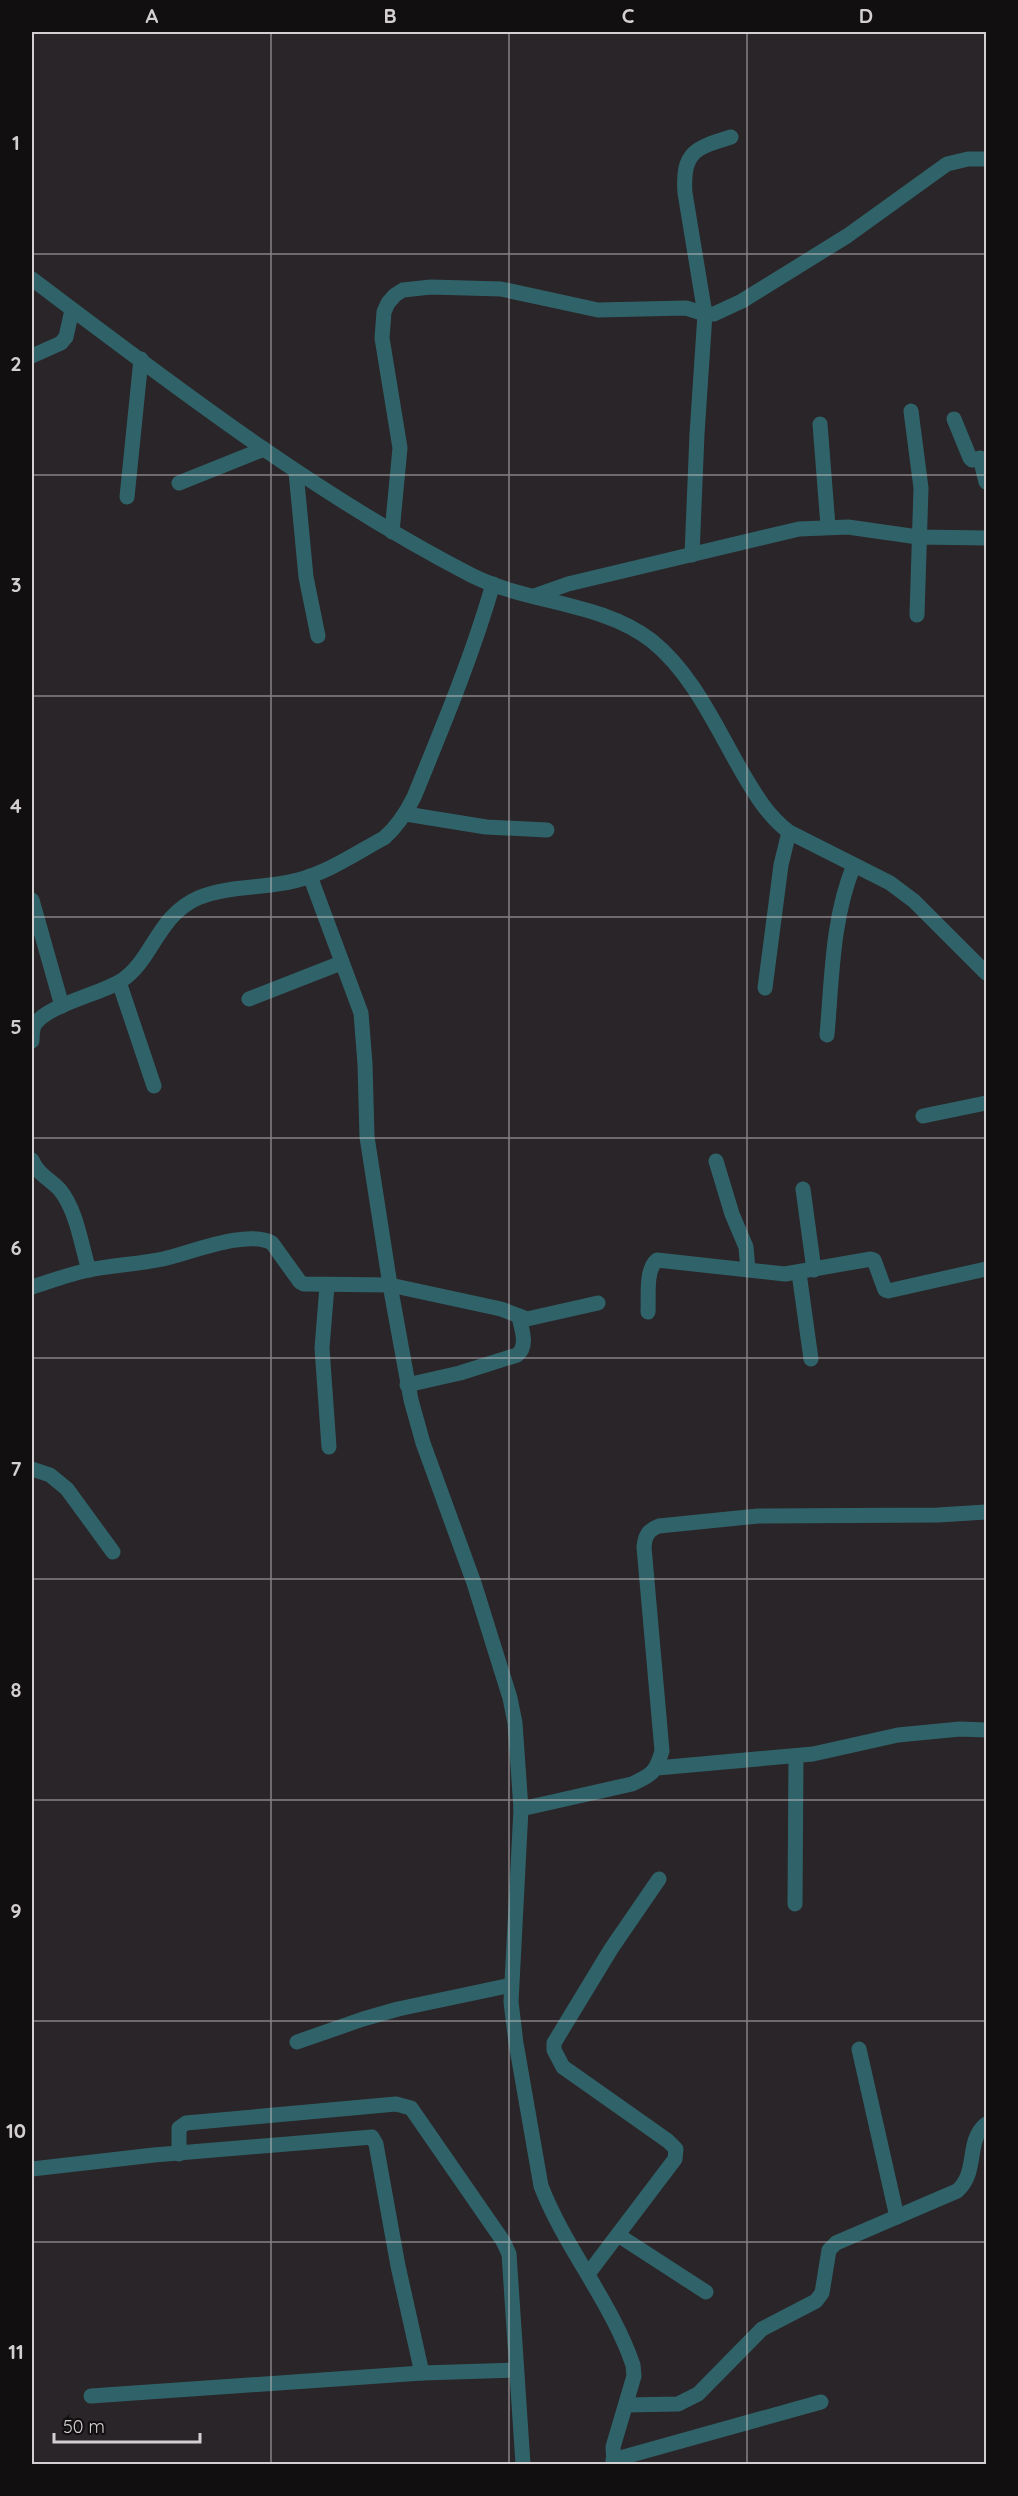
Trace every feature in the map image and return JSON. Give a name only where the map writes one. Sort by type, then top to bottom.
[{"type":"street","points":[[692,555],[705,314],[684,175],[686,163],[693,152],[703,145],[731,137]]},
{"type":"street","points":[[392,532],[400,448],[382,338],[384,312],[395,295],[403,290],[431,287],[501,289],[598,310],[686,308],[705,314],[721,312],[784,277],[848,236],[947,164],[968,159],[987,159]]},
{"type":"street","points":[[32,279],[296,472],[392,532],[493,584],[569,605],[629,627],[651,640],[669,656],[688,681],[759,802],[777,822],[789,832],[890,883],[914,902],[987,973]]},
{"type":"street","points":[[32,356],[62,343],[66,337],[72,310]]},
{"type":"street","points":[[127,497],[141,359]]},
{"type":"street","points":[[911,411],[921,488],[917,615]]},
{"type":"street","points":[[954,419],[971,459],[980,458],[987,482]]},
{"type":"street","points":[[820,424],[828,526]]},
{"type":"street","points":[[179,483],[264,449]]},
{"type":"street","points":[[296,472],[306,577],[318,636]]},
{"type":"street","points":[[534,596],[568,584],[784,531],[828,526],[918,537],[987,538]]},
{"type":"street","points":[[32,1041],[34,1019],[119,982],[137,965],[167,920],[198,899],[217,893],[310,876],[384,838],[406,814],[460,685],[493,584]]},
{"type":"street","points":[[406,814],[486,827],[547,830]]},
{"type":"street","points":[[765,988],[781,865],[789,832]]},
{"type":"street","points":[[827,1035],[839,914],[844,889],[854,865]]},
{"type":"street","points":[[310,876],[362,1020],[366,1129],[408,1385],[423,1443],[474,1583],[510,1698],[520,1773],[521,1809],[511,1985],[516,2043],[541,2186],[549,2207],[588,2274],[633,2365],[634,2376],[613,2447],[613,2462],[821,2403]]},
{"type":"street","points":[[32,900],[62,1006]]},
{"type":"street","points":[[249,999],[341,963]]},
{"type":"street","points":[[119,982],[154,1086]]},
{"type":"street","points":[[923,1116],[987,1103]]},
{"type":"street","points":[[32,1160],[39,1173],[60,1190],[67,1202],[73,1215],[88,1270]]},
{"type":"street","points":[[716,1161],[732,1214],[746,1247],[748,1270]]},
{"type":"street","points":[[803,1189],[811,1359]]},
{"type":"street","points":[[32,1287],[88,1270],[160,1260],[238,1240],[267,1240],[275,1246],[300,1282],[327,1286],[390,1285],[501,1309],[527,1319],[598,1303]]},
{"type":"street","points":[[648,1312],[650,1271],[652,1264],[657,1260],[785,1274],[807,1272],[871,1259],[874,1260],[885,1290],[888,1291],[987,1269]]},
{"type":"street","points":[[327,1286],[322,1348],[329,1447]]},
{"type":"street","points":[[408,1385],[460,1373],[517,1355],[523,1351],[525,1346],[519,1316]]},
{"type":"street","points":[[32,1469],[50,1475],[67,1489],[112,1552]]},
{"type":"street","points":[[521,1809],[632,1784],[647,1777],[657,1768],[662,1751],[644,1547],[645,1538],[651,1529],[659,1526],[758,1516],[938,1515],[987,1512]]},
{"type":"street","points":[[657,1768],[796,1756],[898,1735],[960,1729],[987,1730]]},
{"type":"street","points":[[795,1904],[796,1756]]},
{"type":"street","points":[[588,2274],[675,2159],[676,2149],[563,2067],[554,2050],[554,2043],[611,1949],[659,1879]]},
{"type":"street","points":[[297,2042],[398,2009],[511,1985]]},
{"type":"street","points":[[859,2049],[897,2217]]},
{"type":"street","points":[[179,2154],[179,2128],[186,2123],[396,2104],[411,2108],[503,2241],[509,2254],[523,2464]]},
{"type":"street","points":[[626,2405],[678,2404],[698,2394],[762,2329],[816,2301],[822,2293],[829,2250],[836,2243],[957,2191],[966,2183],[976,2135],[987,2124]]},
{"type":"street","points":[[32,2169],[372,2137],[376,2144],[398,2266],[422,2373]]},
{"type":"street","points":[[618,2235],[706,2292]]},
{"type":"street","points":[[91,2396],[422,2373],[515,2370]]}]
